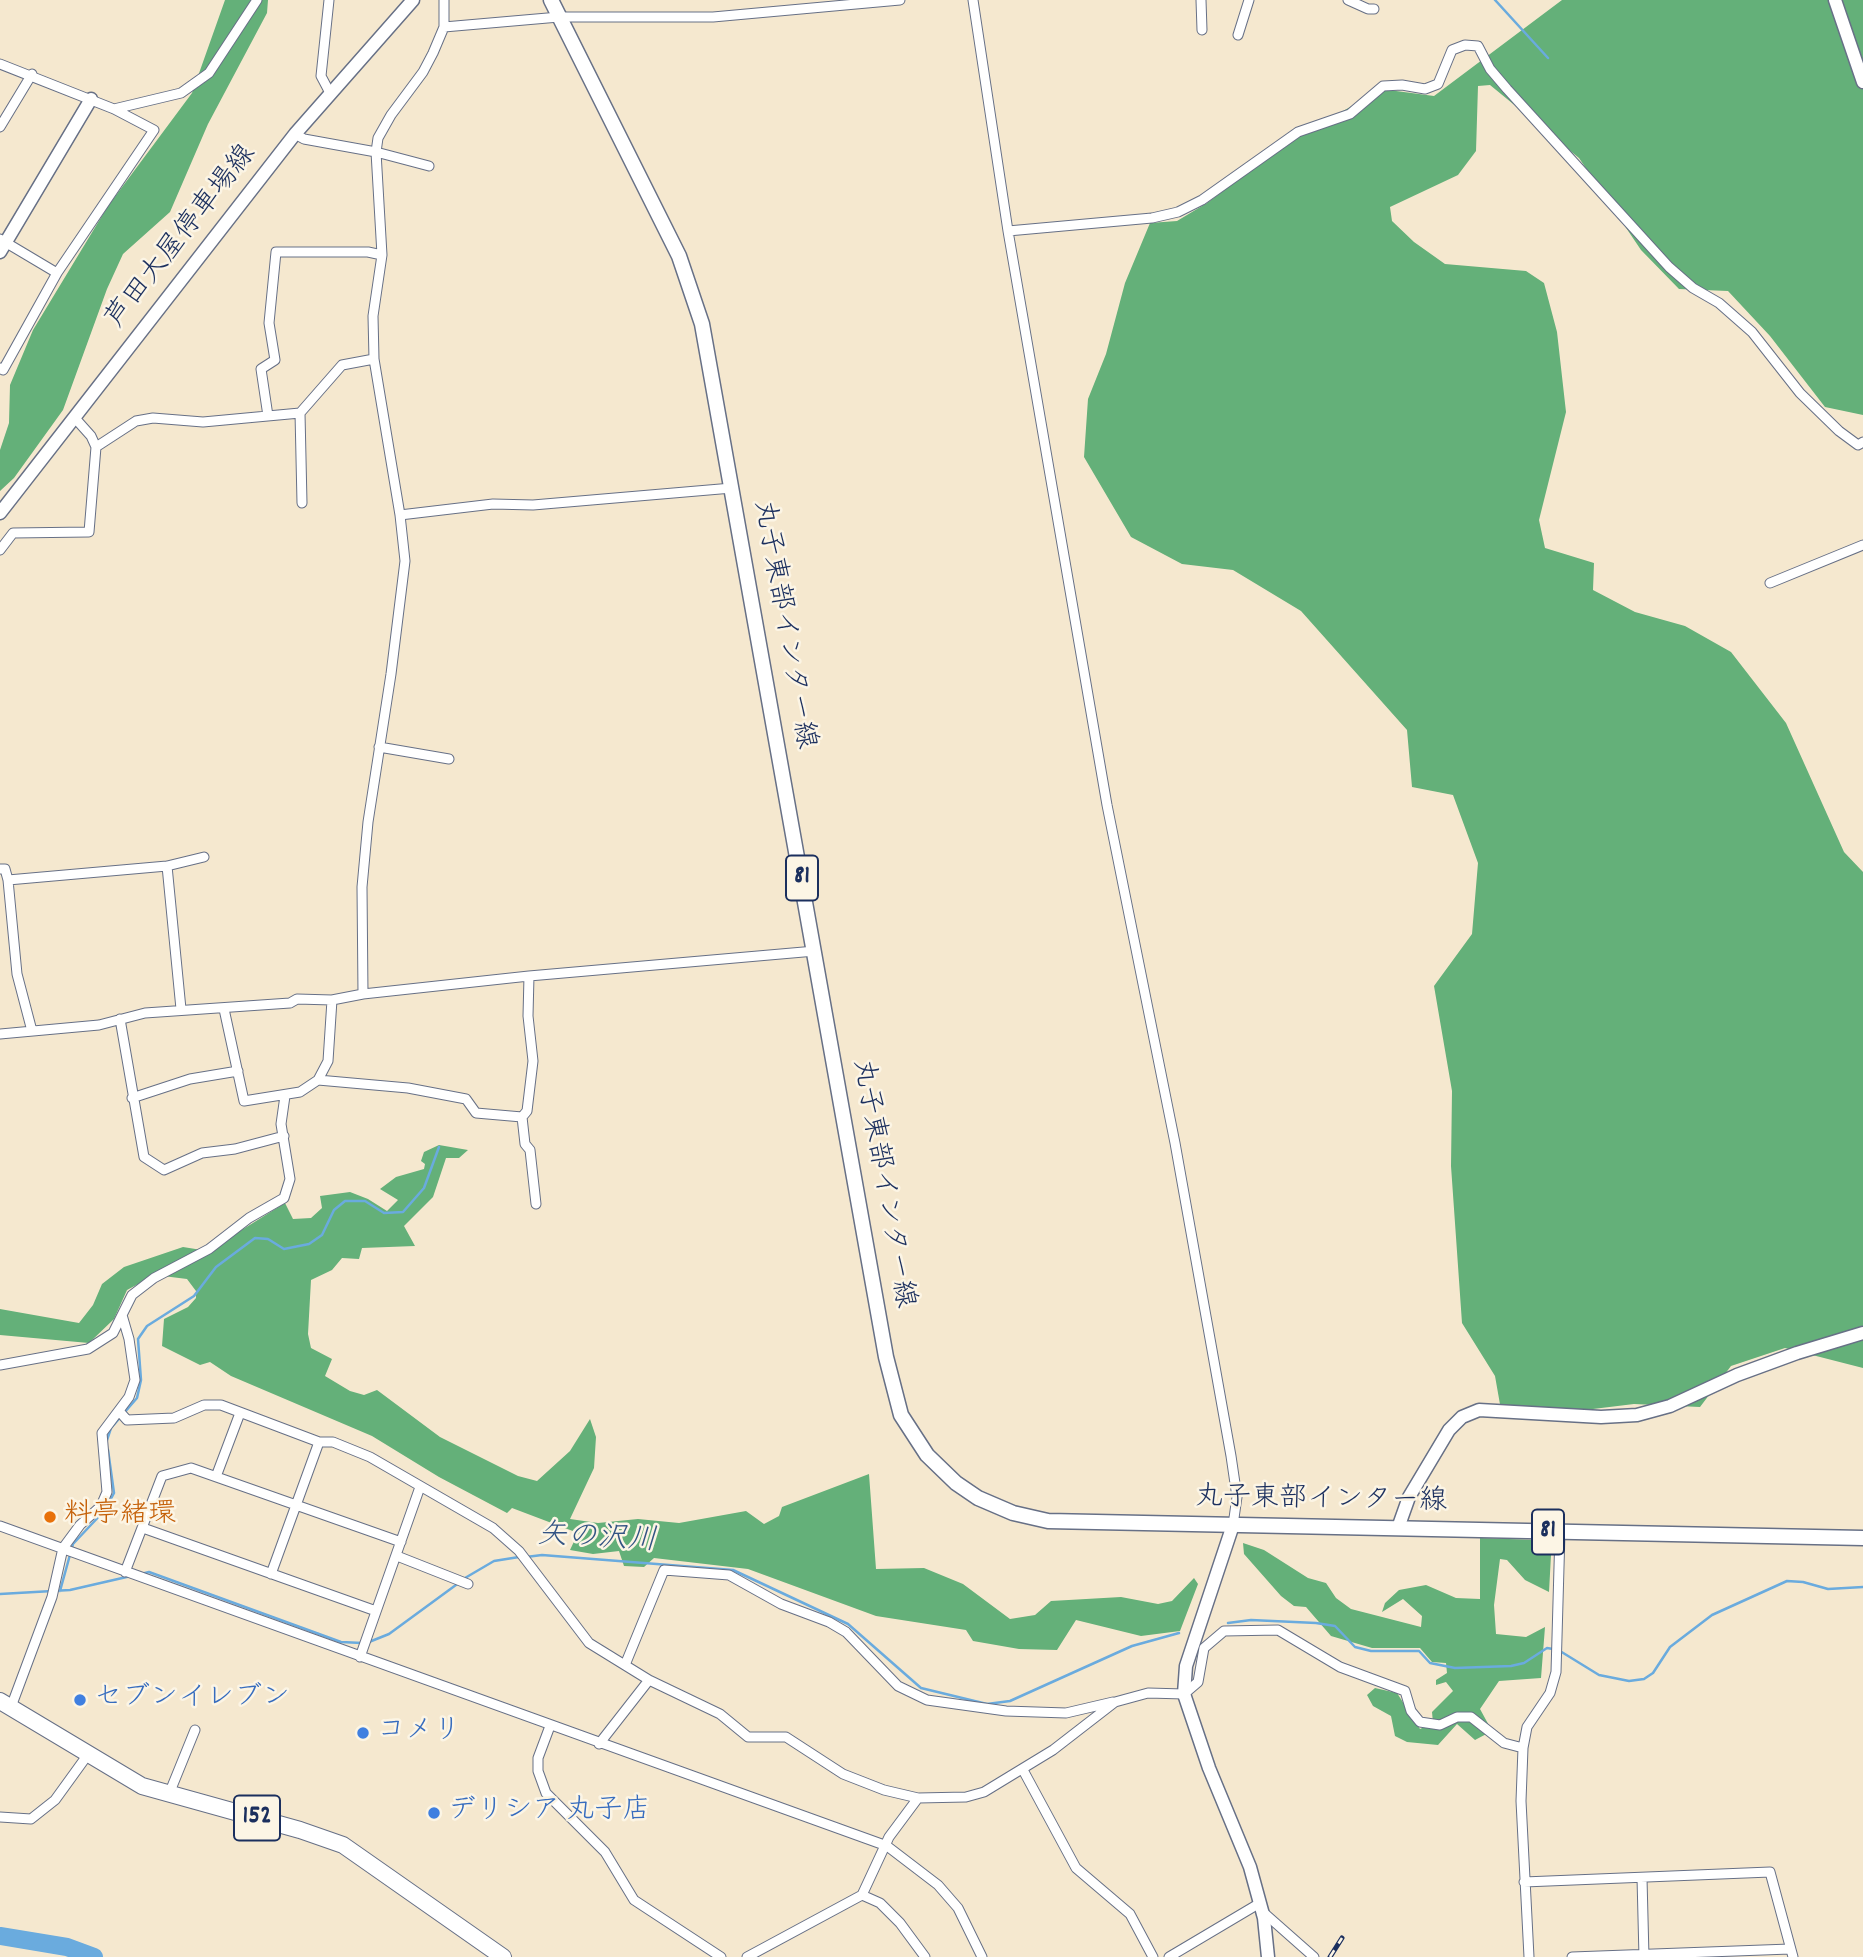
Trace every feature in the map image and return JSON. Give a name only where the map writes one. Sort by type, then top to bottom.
[{"type":"highway","name":"152","points":[[6,1704],[129,1780],[343,1845],[503,1957]]},
{"type":"main road","name":"丸子東部インター線","points":[[551,0],[689,281],[708,346],[891,1382],[901,1415],[919,1445],[941,1470],[966,1491],[992,1505],[1026,1517],[1048,1521],[1863,1538]]},
{"type":"street","points":[[114,109],[181,93],[209,73],[257,0]]},
{"type":"street","points":[[329,0],[321,76],[330,93]]},
{"type":"street","name":"芦田大屋停車場線","points":[[0,513],[295,134],[413,0]]},
{"type":"street","points":[[363,994],[362,887],[379,747],[404,586],[400,515],[374,359],[373,316],[382,255],[376,152],[378,138],[424,72],[444,27],[444,0]]},
{"type":"street","points":[[444,27],[559,17],[713,17],[900,0]]},
{"type":"street","points":[[973,0],[1008,231],[1107,805],[1175,1143],[1237,1497],[1233,1525],[1186,1666],[1184,1694],[1262,1907],[1268,1957]]},
{"type":"street","points":[[1200,0],[1202,30]]},
{"type":"street","points":[[1238,35],[1249,0]]},
{"type":"street","points":[[1348,0],[1374,9]]},
{"type":"street","points":[[1835,0],[1863,82]]},
{"type":"street","points":[[1008,231],[1152,218],[1178,212],[1202,200],[1298,132],[1350,114],[1383,86],[1425,89],[1438,85],[1452,50],[1465,45],[1478,46],[1490,69],[1507,89],[1669,267],[1693,288],[1719,303],[1752,332],[1800,393],[1839,431],[1858,445],[1863,442]]},
{"type":"street","points":[[0,64],[92,99],[153,131],[57,273],[3,370],[0,368]]},
{"type":"street","points":[[0,127],[32,74]]},
{"type":"street","points":[[57,273],[2,244],[92,99]]},
{"type":"street","points":[[295,134],[304,139],[376,152],[429,166]]},
{"type":"street","points":[[268,416],[261,369],[275,360],[269,323],[276,252],[368,252],[382,255]]},
{"type":"street","points":[[302,503],[300,413],[342,365],[374,359]]},
{"type":"street","points":[[96,447],[136,421],[153,418],[202,422],[300,413]]},
{"type":"street","points":[[0,550],[13,533],[89,532],[96,447],[91,436],[74,417]]},
{"type":"street","points":[[400,515],[493,504],[533,505],[732,488]]},
{"type":"street","points":[[1770,583],[1863,545]]},
{"type":"street","points":[[379,747],[449,759]]},
{"type":"street","points":[[8,880],[167,866],[204,857]]},
{"type":"street","points":[[167,866],[181,1009]]},
{"type":"street","points":[[0,869],[5,869],[8,880],[17,974],[32,1031]]},
{"type":"street","points":[[0,1034],[99,1025],[145,1013],[181,1009],[224,1009],[290,1003],[297,999],[331,1000],[363,994],[529,976],[815,951]]},
{"type":"street","points":[[529,976],[528,1016],[533,1061],[527,1111],[522,1117],[525,1144],[530,1150],[536,1204]]},
{"type":"street","points":[[224,1009],[244,1101],[300,1092],[318,1080],[328,1061],[331,1000]]},
{"type":"street","points":[[120,1019],[144,1157],[164,1170],[202,1153],[235,1149],[284,1136]]},
{"type":"street","points":[[132,1098],[190,1079],[238,1071]]},
{"type":"street","points":[[318,1080],[408,1088],[466,1100],[477,1113],[522,1117]]},
{"type":"street","points":[[0,1365],[88,1349],[113,1333],[132,1295],[154,1278],[209,1249],[249,1218],[284,1198],[290,1179],[281,1124],[285,1096]]},
{"type":"street","points":[[6,1704],[52,1597],[68,1550],[105,1499],[108,1486],[101,1441],[106,1427],[122,1414],[133,1388],[136,1372],[122,1315]]},
{"type":"street","points":[[1398,1528],[1409,1497],[1449,1430],[1462,1417],[1479,1410],[1588,1416],[1637,1415],[1670,1406],[1737,1375],[1797,1353],[1863,1333]]},
{"type":"street","points":[[122,1414],[174,1418],[204,1405],[221,1405],[319,1443],[350,1447],[493,1528],[519,1551],[589,1643],[649,1680],[720,1714],[748,1737],[786,1737],[843,1774],[884,1790],[918,1798],[966,1797],[984,1792],[1023,1770],[1115,1702]]},
{"type":"street","points":[[217,1474],[240,1413]]},
{"type":"street","points":[[271,1574],[319,1443]]},
{"type":"street","points":[[127,1572],[165,1473],[196,1467],[401,1542]]},
{"type":"street","points":[[360,1657],[420,1487]]},
{"type":"street","points":[[0,1526],[887,1846],[928,1876],[958,1908],[982,1957]]},
{"type":"street","points":[[143,1528],[376,1611]]},
{"type":"street","points":[[1529,1957],[1521,1801],[1523,1748],[1527,1727],[1550,1693],[1556,1672],[1559,1643],[1560,1532]]},
{"type":"street","points":[[397,1556],[465,1582]]},
{"type":"street","points":[[625,1665],[664,1570],[729,1575],[781,1604],[829,1622],[846,1632],[898,1686],[927,1700],[1006,1711],[1066,1713],[1148,1693],[1184,1694],[1198,1682],[1204,1648],[1224,1631],[1278,1630],[1340,1667],[1405,1691],[1411,1711],[1420,1722],[1440,1725],[1457,1717],[1471,1717],[1504,1743],[1523,1748]]},
{"type":"street","points":[[599,1744],[649,1680]]},
{"type":"street","points":[[550,1726],[538,1758],[538,1771],[546,1793],[605,1852],[634,1900],[721,1957]]},
{"type":"street","points":[[169,1794],[195,1730]]},
{"type":"street","points":[[0,1817],[31,1819],[55,1800],[89,1753]]},
{"type":"street","points":[[1023,1770],[1076,1868],[1130,1914],[1153,1957]]},
{"type":"street","points":[[749,1957],[862,1895],[889,1837],[918,1798]]},
{"type":"street","points":[[1524,1882],[1770,1872],[1791,1953],[1572,1957]]},
{"type":"street","points":[[1642,1878],[1644,1956]]},
{"type":"street","points":[[862,1895],[886,1910],[925,1957]]},
{"type":"street","points":[[1170,1957],[1262,1907]]},
{"type":"street","points":[[1262,1907],[1314,1957]]},
{"type":"green space","points":[[225,0],[268,0],[267,13],[208,124],[170,212],[123,254],[107,289],[63,410],[14,478],[0,491],[0,450],[9,423],[10,385],[33,330],[108,206],[192,93]]},
{"type":"green space","points":[[1562,0],[1863,0],[1863,415],[1825,407],[1770,336],[1728,291],[1679,289],[1641,250],[1579,158],[1490,85],[1478,86],[1476,151],[1458,175],[1390,207],[1392,221],[1414,242],[1445,264],[1526,271],[1544,283],[1557,332],[1566,412],[1539,520],[1545,548],[1594,563],[1593,590],[1635,612],[1685,626],[1731,652],[1786,723],[1844,852],[1863,872],[1863,1368],[1785,1348],[1731,1366],[1700,1407],[1634,1404],[1593,1409],[1501,1410],[1495,1376],[1462,1323],[1451,1166],[1452,1091],[1434,986],[1472,934],[1478,863],[1453,795],[1412,787],[1407,730],[1301,611],[1233,570],[1182,564],[1131,537],[1084,457],[1088,399],[1106,354],[1125,283],[1150,223],[1177,221],[1207,203],[1283,146],[1381,89],[1434,96]]},
{"type":"green space","points":[[439,1145],[468,1150],[459,1158],[446,1158],[433,1197],[404,1226],[415,1246],[362,1248],[359,1259],[342,1258],[332,1270],[311,1280],[308,1334],[311,1348],[332,1359],[325,1376],[350,1391],[364,1395],[377,1390],[440,1437],[518,1476],[537,1481],[570,1451],[590,1419],[596,1437],[594,1468],[570,1519],[598,1523],[638,1519],[679,1523],[746,1511],[764,1524],[779,1516],[782,1507],[869,1474],[876,1569],[924,1568],[963,1584],[1010,1619],[1035,1615],[1051,1601],[1121,1597],[1158,1604],[1172,1601],[1194,1578],[1198,1584],[1180,1631],[1141,1636],[1076,1620],[1057,1650],[1019,1649],[973,1641],[966,1630],[876,1616],[748,1569],[654,1558],[644,1567],[624,1566],[619,1551],[593,1554],[570,1550],[578,1533],[512,1508],[507,1513],[439,1477],[372,1436],[231,1376],[210,1362],[200,1365],[162,1346],[164,1319],[188,1307],[196,1298],[196,1291],[187,1279],[155,1275],[127,1290],[114,1319],[89,1343],[0,1335],[0,1309],[79,1323],[93,1305],[102,1284],[124,1267],[183,1247],[208,1251],[285,1203],[293,1219],[311,1218],[322,1208],[320,1196],[350,1192],[387,1211],[398,1200],[380,1189],[396,1177],[424,1169],[425,1164],[421,1161],[424,1152]]},
{"type":"green space","points":[[1480,1538],[1537,1540],[1546,1545],[1551,1555],[1549,1592],[1525,1580],[1507,1560],[1500,1559],[1494,1605],[1496,1634],[1526,1637],[1545,1627],[1541,1678],[1499,1681],[1480,1709],[1492,1731],[1475,1740],[1457,1724],[1438,1745],[1407,1742],[1395,1736],[1391,1716],[1373,1706],[1367,1695],[1375,1688],[1397,1693],[1420,1729],[1433,1723],[1432,1712],[1453,1691],[1446,1682],[1436,1685],[1436,1680],[1447,1673],[1446,1663],[1432,1662],[1420,1648],[1372,1648],[1331,1636],[1306,1607],[1294,1606],[1281,1596],[1244,1554],[1243,1543],[1264,1550],[1308,1578],[1326,1583],[1336,1598],[1351,1609],[1421,1627],[1422,1616],[1403,1599],[1382,1612],[1385,1603],[1399,1590],[1426,1585],[1456,1598],[1480,1599]]},
{"type":"waterway","points":[[1495,0],[1548,58]]},
{"type":"waterway","points":[[107,1440],[111,1428],[137,1398],[141,1380],[138,1339],[147,1326],[194,1296],[216,1267],[255,1238],[268,1239],[284,1249],[309,1244],[322,1235],[334,1210],[345,1201],[365,1201],[384,1213],[403,1212],[424,1188],[439,1147]]},
{"type":"waterway","points":[[60,1591],[73,1544],[105,1510],[114,1493],[108,1450]]},
{"type":"waterway","name":"矢の沢川","points":[[526,1557],[542,1555],[733,1570],[848,1624],[921,1688],[987,1704],[1010,1701],[1132,1646],[1179,1633]]},
{"type":"waterway","name":"矢の沢川","points":[[465,1578],[494,1561],[519,1557]]},
{"type":"waterway","name":"矢の沢川","points":[[141,1574],[149,1572],[341,1642],[362,1643]]},
{"type":"waterway","name":"矢の沢川","points":[[0,1594],[70,1590],[131,1576]]},
{"type":"waterway","name":"矢の沢川","points":[[1560,1651],[1599,1675],[1629,1681],[1644,1679],[1653,1673],[1670,1647],[1712,1615],[1787,1581],[1828,1589],[1863,1587]]},
{"type":"waterway","name":"矢の沢川","points":[[369,1642],[389,1634],[460,1582]]},
{"type":"waterway","name":"矢の沢川","points":[[1228,1623],[1251,1620],[1335,1626],[1355,1647],[1371,1651],[1419,1651],[1430,1663],[1455,1668],[1511,1666],[1524,1663],[1547,1648],[1553,1649]]},
{"type":"waterway","points":[[0,1936],[67,1947],[94,1957]]},
{"type":"railway","points":[[1330,1957],[1342,1938]]},
{"type":"place","name":"料亭緒環","points":[[50,1517]]},
{"type":"place","name":"セブンイレブン","points":[[80,1700]]},
{"type":"place","name":"コメリ","points":[[363,1733]]},
{"type":"place","name":"デリシア 丸子店","points":[[434,1813]]}]
